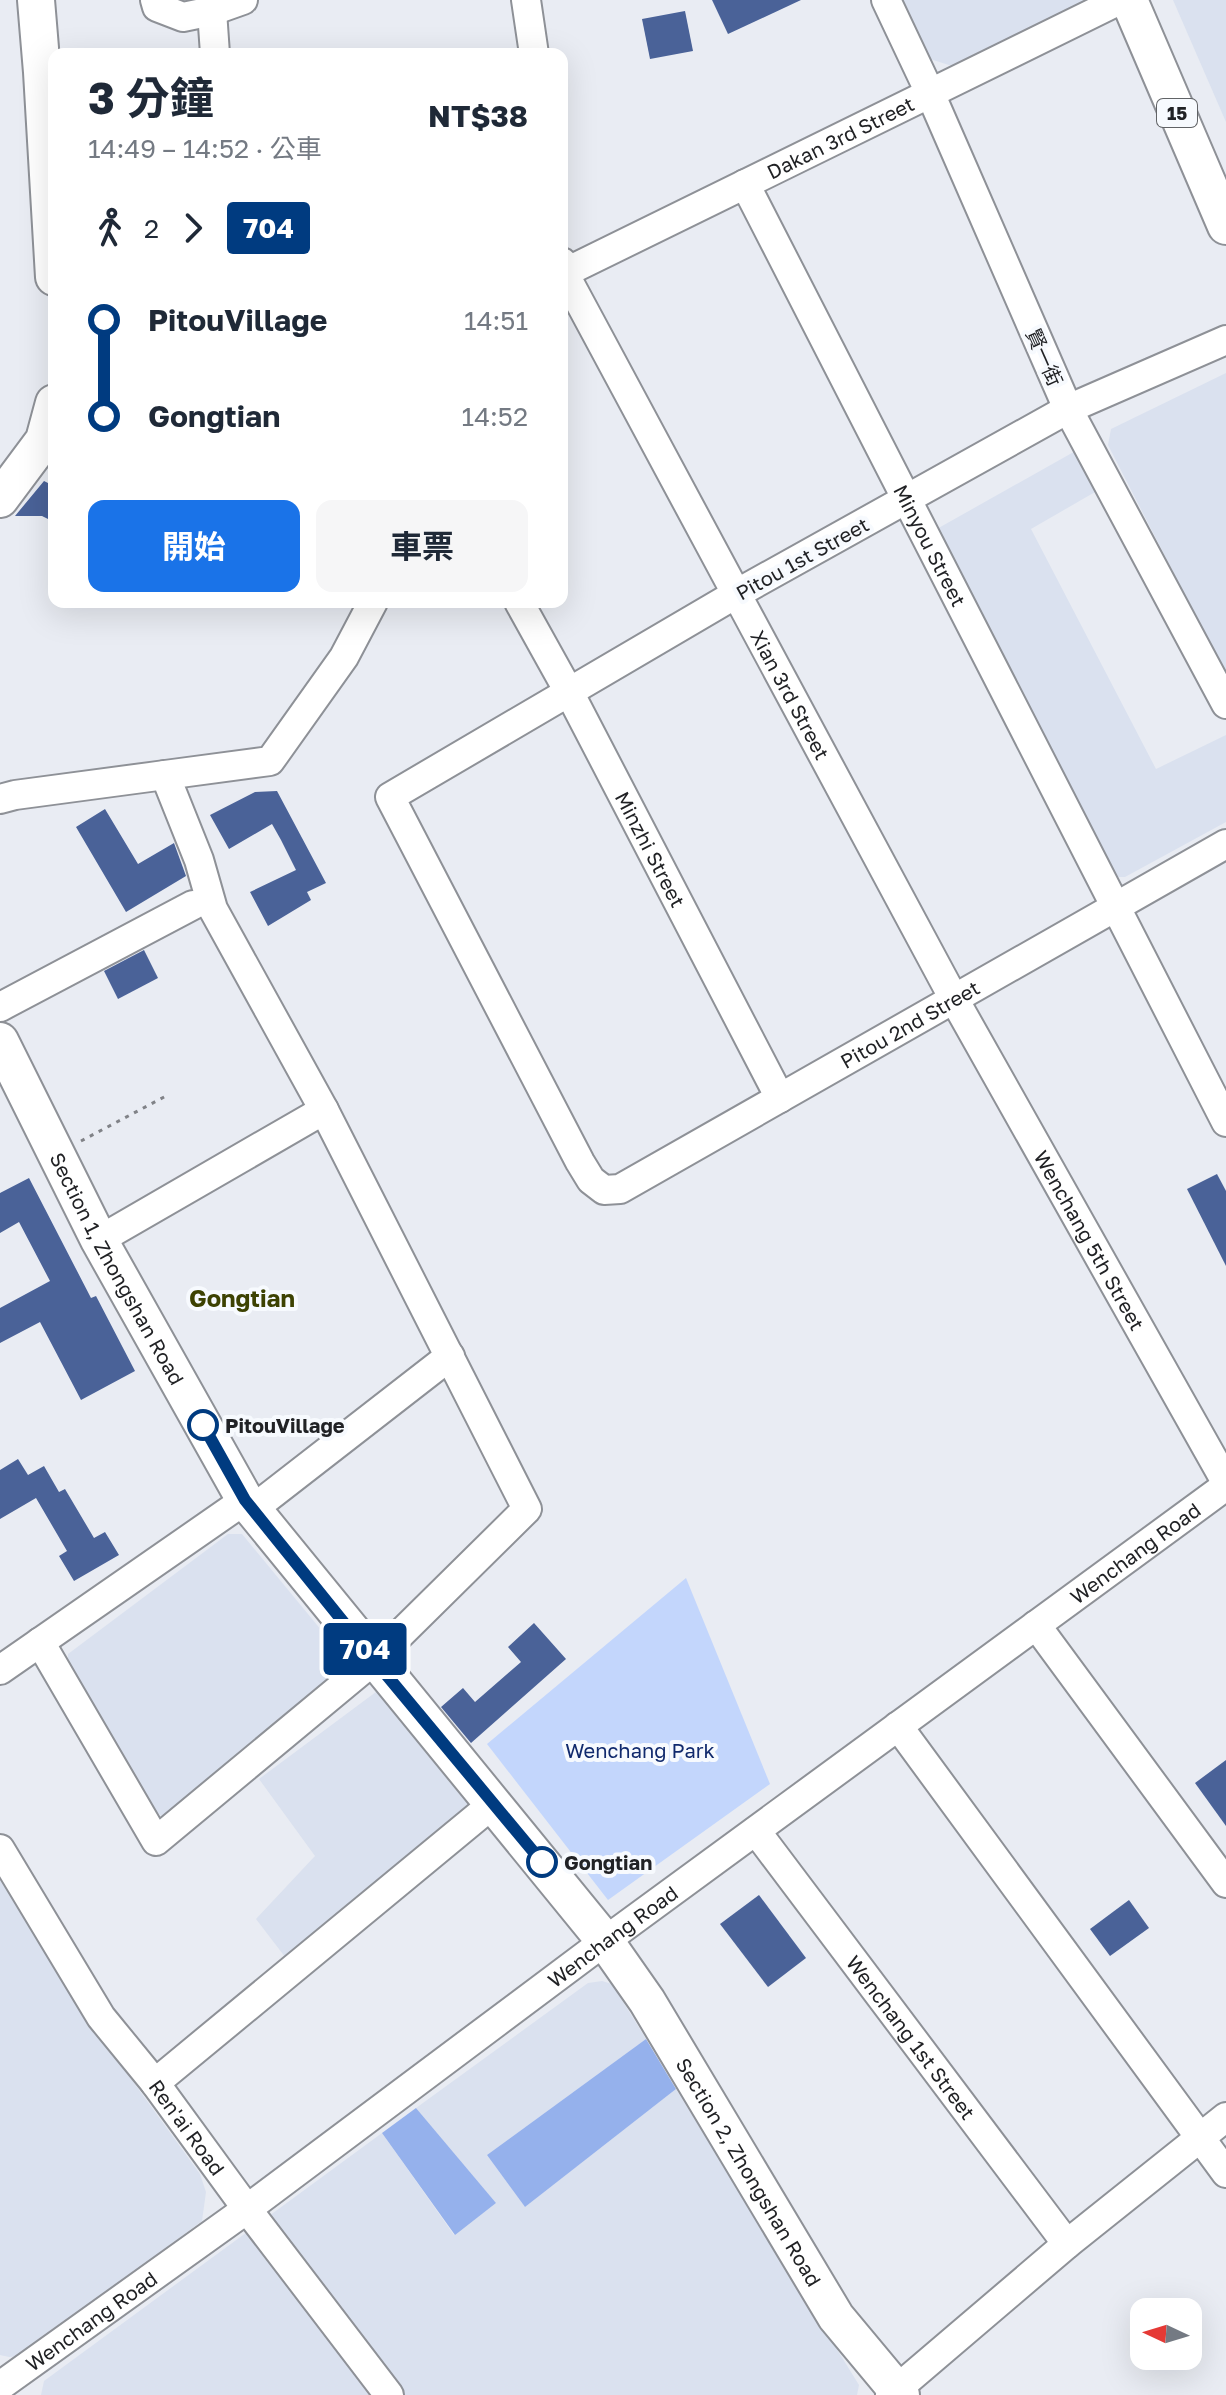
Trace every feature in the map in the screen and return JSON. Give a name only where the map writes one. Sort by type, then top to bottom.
[{"type":"main road","points":[[36,0],[48,72]]},
{"type":"main road","name":"15","points":[[1129,0],[1226,226]]},
{"type":"main road","name":"15","points":[[1156,0],[1226,166]]},
{"type":"main road","points":[[0,499],[44,440],[48,425]]},
{"type":"main road","name":"Section 1, Zhongshan Road","points":[[0,1041],[99,1240],[249,1504],[605,1941]]},
{"type":"main road","name":"Section 2, Zhongshan Road","points":[[605,1941],[647,2001],[836,2317],[896,2393]]},
{"type":"street","points":[[155,0],[157,7],[183,17],[243,0]]},
{"type":"street","points":[[526,0],[533,48]]},
{"type":"street","name":"賢一街","points":[[886,0],[1068,409],[1226,704]]},
{"type":"street","name":"Dakan 3rd Street","points":[[568,267],[745,184],[1120,0]]},
{"type":"street","points":[[212,11],[215,48]]},
{"type":"street","name":"Minyou Street","points":[[745,184],[1226,1122]]},
{"type":"street","name":"Xian 3rd Street","points":[[568,278],[954,999]]},
{"type":"street","name":"Pitou 1st Street","points":[[591,1180],[390,797],[736,594],[1068,409],[1226,340]]},
{"type":"street","points":[[0,799],[270,761],[344,657],[370,608]]},
{"type":"street","name":"Minzhi Street","points":[[522,608],[780,1098]]},
{"type":"street","points":[[40,1642],[156,1841],[374,1660],[527,1509],[324,1110],[213,909],[199,860],[165,775]]},
{"type":"street","name":"Pitou 2nd Street","points":[[591,1180],[604,1190],[620,1189],[1226,844]]},
{"type":"street","points":[[0,1007],[193,905]]},
{"type":"street","name":"Wenchang 5th Street","points":[[954,999],[1226,1484]]},
{"type":"street","points":[[99,1240],[324,1110]]},
{"type":"street","points":[[0,1670],[249,1504],[450,1356]]},
{"type":"street","name":"Wenchang Road","points":[[0,2387],[247,2209],[1226,1484]]},
{"type":"street","points":[[1036,1625],[1226,1883]]},
{"type":"street","points":[[898,1726],[1226,2173]]},
{"type":"street","points":[[155,2083],[494,1803]]},
{"type":"street","name":"Wenchang 1st Street","points":[[756,1831],[1067,2244]]},
{"type":"street","name":"Ren'ai Road","points":[[0,1849],[101,2017],[155,2083],[389,2395]]},
{"type":"street","points":[[896,2393],[1067,2244],[1226,2117]]},
{"type":"street","points":[[0,2387],[5,2395]]},
{"type":"path","points":[[58,1154],[166,1096]]},
{"type":"shaded area","points":[[898,0],[1093,0],[952,66],[930,59],[921,51]]},
{"type":"shaded area","points":[[1173,0],[1226,0],[1226,122]]},
{"type":"shaded area","points":[[1226,373],[1226,675],[1108,445],[1111,429]]},
{"type":"shaded area","points":[[1079,449],[1102,488],[1031,529],[1156,769],[1226,735],[1226,822],[1125,877],[1110,872],[935,530]]},
{"type":"shaded area","points":[[228,1534],[242,1534],[350,1665],[165,1819],[152,1808],[68,1665],[68,1654]]},
{"type":"shaded area","points":[[384,1686],[470,1802],[470,1815],[292,1966],[256,1919],[315,1856],[259,1779]]},
{"type":"shaded area","points":[[0,1872],[92,2025],[200,2174],[206,2192],[202,2221],[20,2356],[9,2357],[0,2355]]},
{"type":"shaded area","points":[[602,1981],[612,1984],[646,2039],[487,2155],[525,2207],[676,2089],[859,2385],[857,2395],[41,2395],[44,2381],[382,2133],[454,2235],[496,2203],[416,2108],[588,1983]]},
{"type":"shaded area","points":[[646,2039],[676,2089],[525,2207],[487,2155]]},
{"type":"shaded area","points":[[416,2108],[496,2203],[455,2235],[382,2133]]},
{"type":"green space","name":"Wenchang Park","points":[[686,1578],[770,1784],[608,1900],[487,1744]]},
{"type":"building","points":[[712,0],[801,0],[728,34]]},
{"type":"building","points":[[685,11],[693,51],[650,59],[642,19]]},
{"type":"building","points":[[44,481],[48,483],[48,519],[42,516],[15,516]]},
{"type":"building","points":[[277,791],[326,883],[307,892],[311,900],[268,926],[250,892],[296,870],[281,840],[272,824],[229,849],[210,815],[255,792]]},
{"type":"building","points":[[105,809],[138,864],[174,843],[186,876],[126,912],[76,827]]},
{"type":"building","points":[[144,950],[158,978],[118,999],[104,971]]},
{"type":"building","points":[[1217,1174],[1226,1191],[1226,1266],[1187,1189]]},
{"type":"building","points":[[29,1178],[91,1298],[96,1296],[135,1371],[81,1400],[40,1322],[0,1343],[0,1308],[50,1281],[19,1222],[0,1233],[0,1193]]},
{"type":"building","points":[[18,1459],[28,1475],[44,1466],[59,1492],[65,1489],[94,1538],[105,1532],[119,1555],[74,1581],[59,1556],[67,1551],[36,1498],[0,1519],[0,1470]]},
{"type":"building","points":[[534,1623],[566,1659],[471,1743],[441,1707],[463,1688],[475,1702],[521,1662],[508,1647]]},
{"type":"building","points":[[1226,1760],[1226,1826],[1195,1783]]},
{"type":"building","points":[[759,1895],[806,1958],[768,1987],[720,1924]]},
{"type":"building","points":[[1129,1900],[1149,1928],[1110,1956],[1090,1929]]},
{"type":"bus line","name":"704","points":[[203,1425],[245,1500],[542,1862]]},
{"type":"place","name":"PitouVillage","points":[[203,1425]]},
{"type":"place","name":"Gongtian","points":[[542,1862]]},
{"type":"district","name":"Gongtian","points":[[242,1297]]}]
